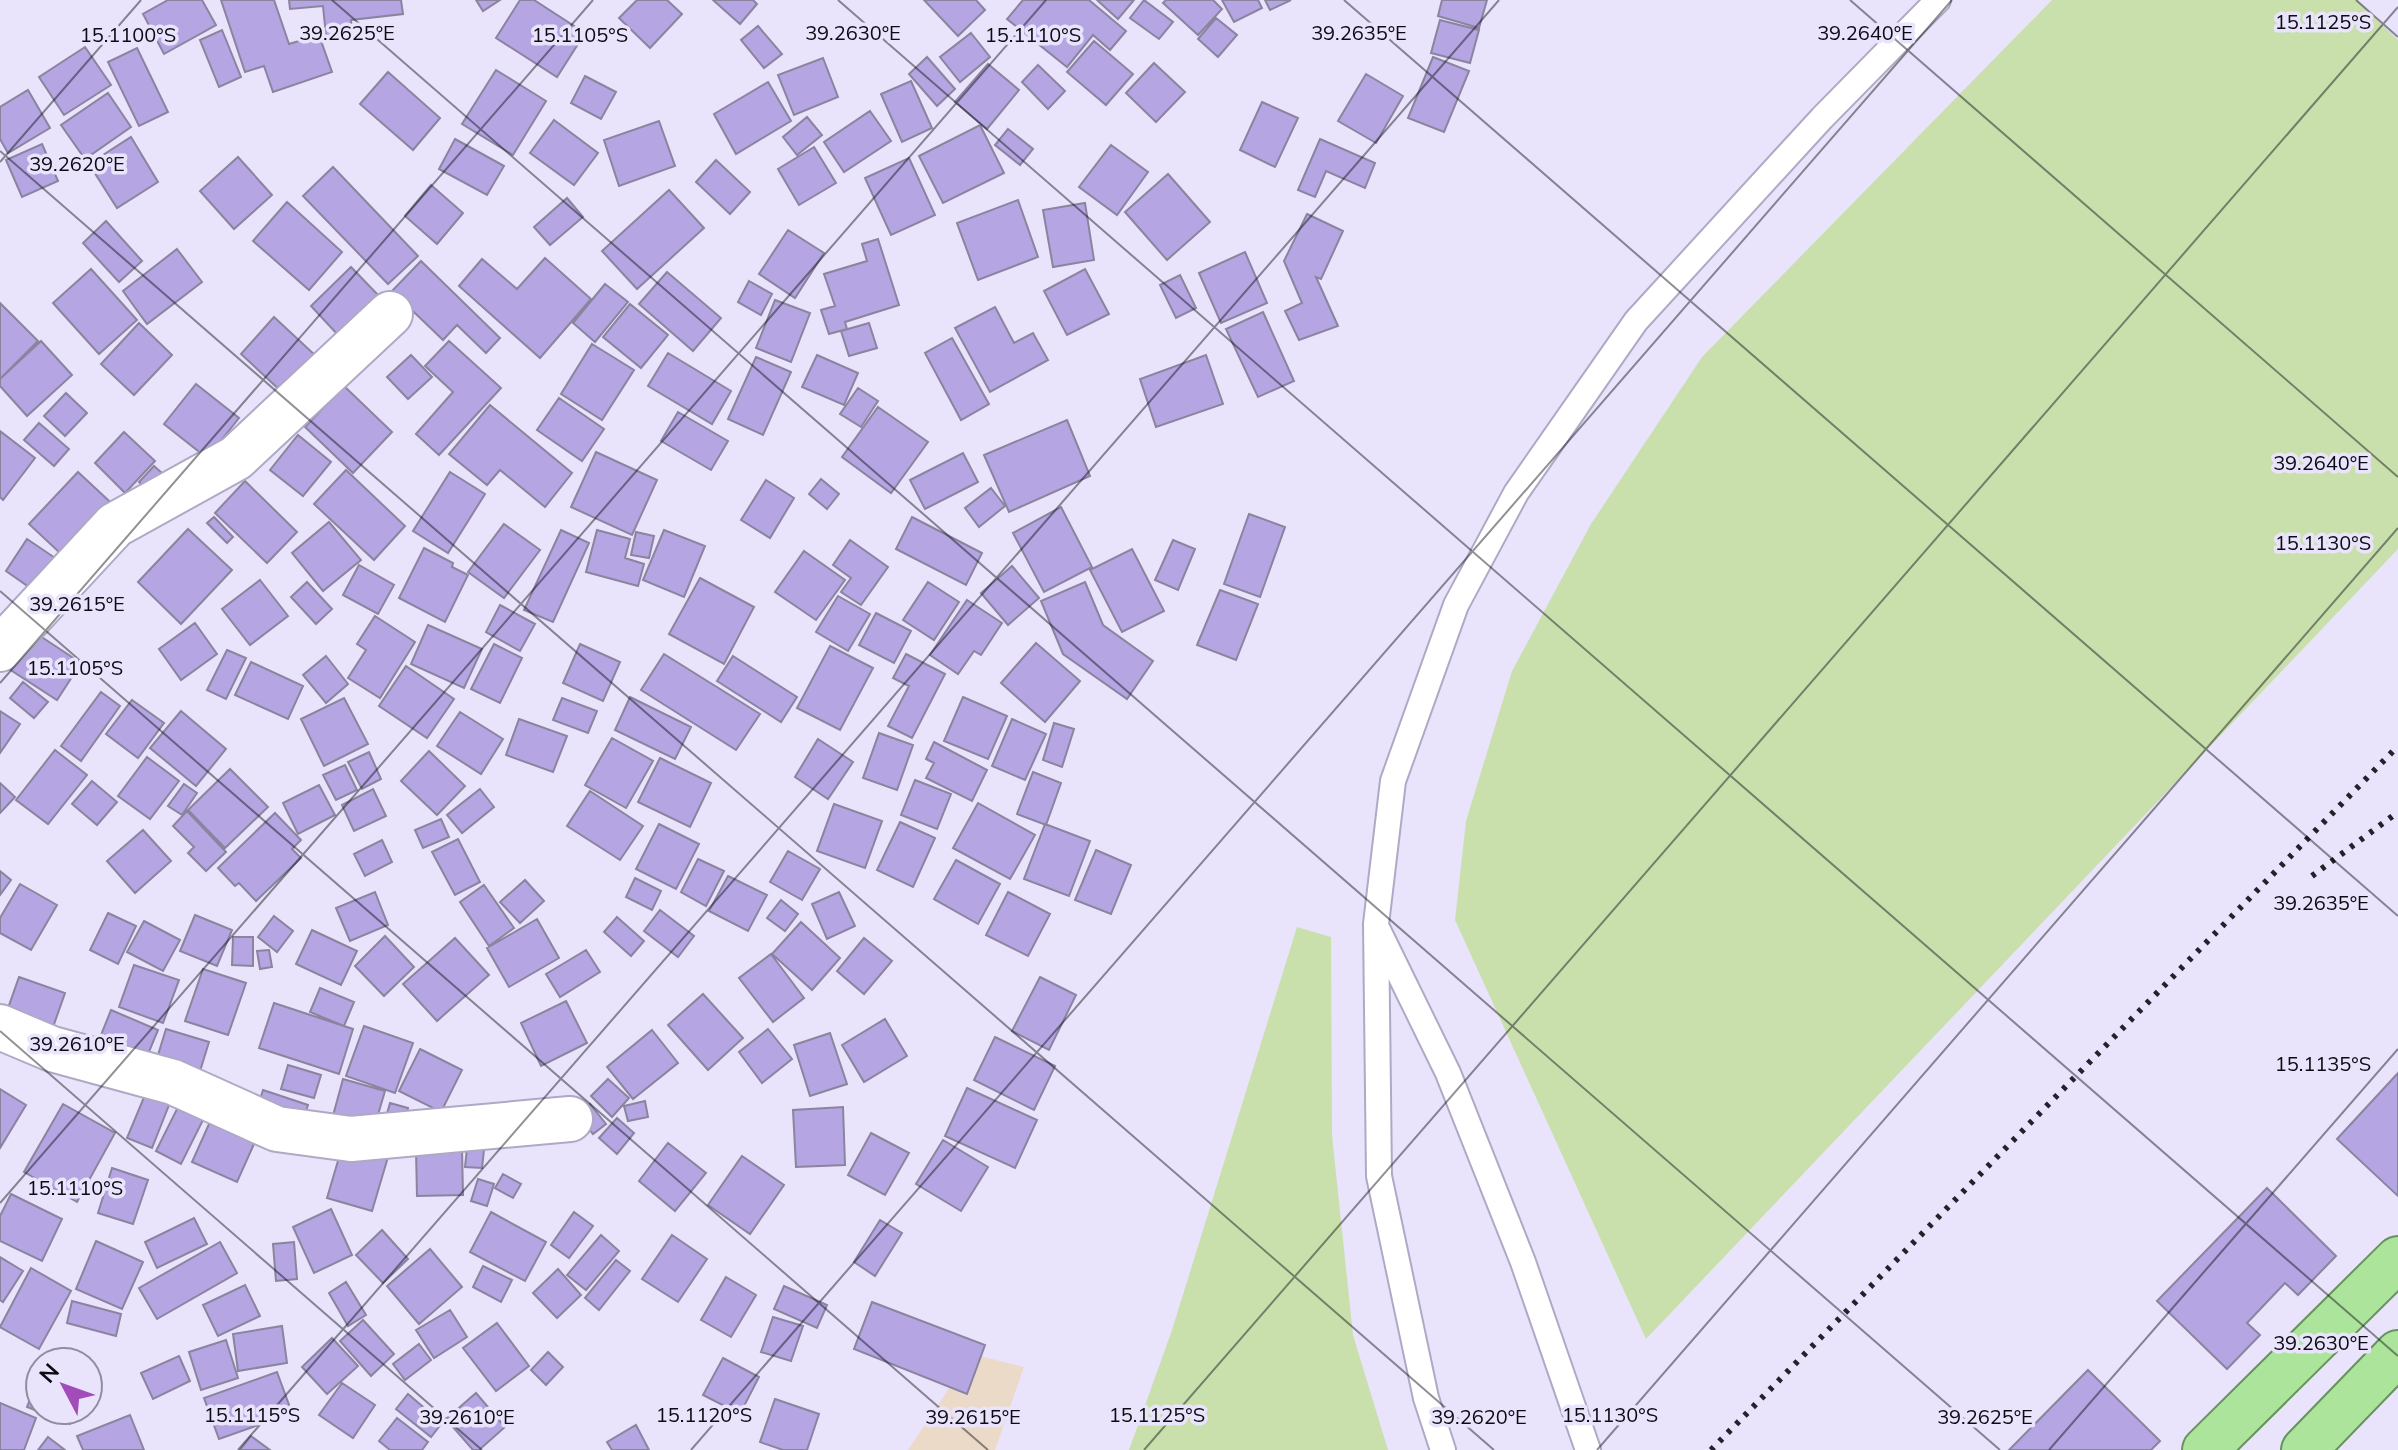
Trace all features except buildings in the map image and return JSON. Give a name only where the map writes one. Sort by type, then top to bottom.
[{"type":"highway","points":[[2205,1450],[2398,1259]]},
{"type":"highway","points":[[2304,1450],[2398,1353]]},
{"type":"street","points":[[0,649],[115,525],[236,458],[390,314]]},
{"type":"street","points":[[0,1027],[52,1049],[173,1082],[277,1129],[351,1139],[570,1119]]},
{"type":"lane","points":[[1443,1450],[1426,1398],[1379,1176],[1376,924],[1393,781],[1456,605],[1516,493],[1636,321],[1822,118],[1938,0]]},
{"type":"lane","points":[[1376,924],[1448,1073],[1523,1262],[1588,1450]]},
{"type":"shaded area","points":[[972,1354],[1024,1367],[995,1450],[908,1450]]},
{"type":"green space","points":[[2052,0],[2357,0],[2398,40],[2398,549],[1646,1339],[1455,920],[1466,821],[1512,671],[1591,524],[1702,357]]},
{"type":"green space","points":[[1297,927],[1331,937],[1332,1135],[1353,1335],[1388,1450],[1129,1450],[1172,1330]]},
{"type":"railway","points":[[1711,1450],[2398,746]]},
{"type":"railway","points":[[2312,876],[2398,812]]}]
